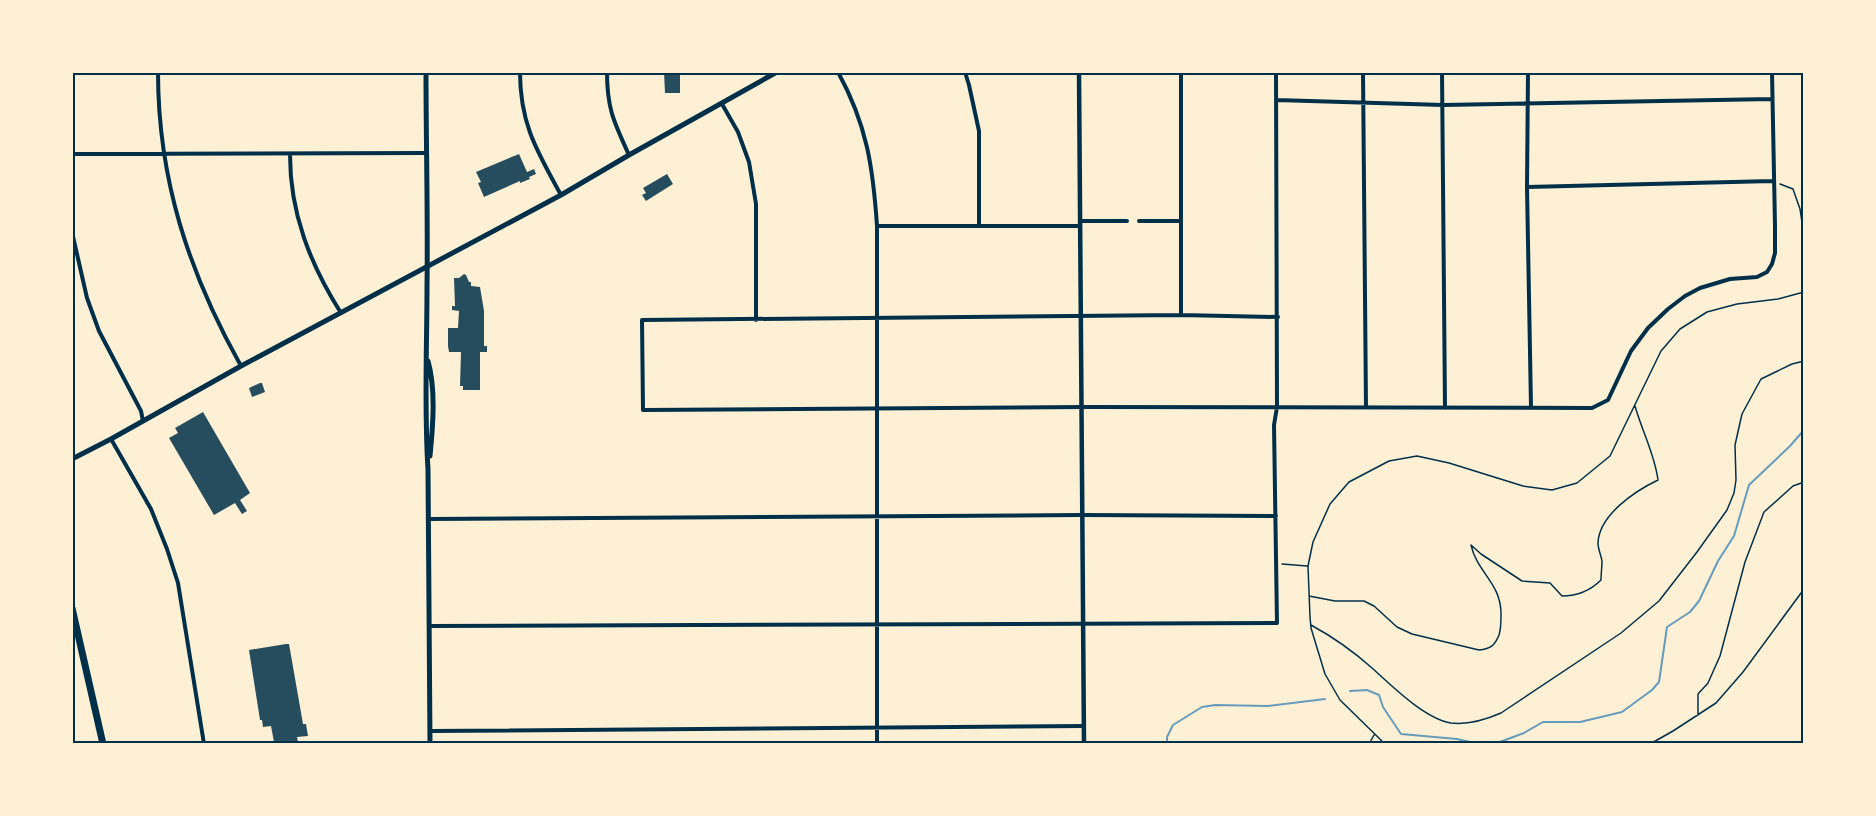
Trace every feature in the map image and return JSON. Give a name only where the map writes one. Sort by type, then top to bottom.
[{"type":"highway","points":[[72,608],[104,744]]},
{"type":"main road","points":[[426,72],[426,434],[429,519],[430,744]]},
{"type":"main road","points":[[72,459],[561,195],[777,72]]},
{"type":"street","points":[[158,72],[158,97],[164,154],[173,197],[193,267],[207,301],[242,366]]},
{"type":"street","points":[[520,72],[523,113],[534,145],[561,195]]},
{"type":"street","points":[[607,72],[607,93],[612,118],[629,155]]},
{"type":"street","points":[[838,72],[851,96],[866,137],[873,175],[877,226],[877,744]]},
{"type":"street","points":[[965,72],[979,131],[979,226]]},
{"type":"street","points":[[1079,72],[1084,744]]},
{"type":"street","points":[[1181,72],[1181,315]]},
{"type":"street","points":[[428,626],[1277,623],[1274,425],[1277,407],[1278,316],[1276,72]]},
{"type":"street","points":[[1363,72],[1366,407]]},
{"type":"street","points":[[1442,72],[1445,408]]},
{"type":"street","points":[[1528,72],[1527,187],[1531,407]]},
{"type":"street","points":[[1278,316],[642,320],[643,410],[1082,407],[1592,408],[1608,400],[1631,351],[1648,328],[1668,309],[1700,288],[1730,279],[1757,277],[1767,272],[1772,264],[1774,253],[1772,72]]},
{"type":"street","points":[[1276,100],[1443,105],[1772,99]]},
{"type":"street","points":[[722,104],[738,132],[749,162],[756,204],[756,320]]},
{"type":"street","points":[[72,154],[426,153]]},
{"type":"street","points":[[290,154],[295,207],[303,240],[320,280],[341,313]]},
{"type":"street","points":[[1527,187],[1773,182]]},
{"type":"street","points":[[1139,221],[1181,220]]},
{"type":"street","points":[[877,226],[1080,224],[1127,221]]},
{"type":"street","points":[[72,232],[87,298],[95,320],[141,411],[143,421]]},
{"type":"street","points":[[111,439],[151,509],[178,583],[204,744]]},
{"type":"street","points":[[429,519],[1276,516]]},
{"type":"street","points":[[430,731],[1084,726]]},
{"type":"path","points":[[1773,182],[1793,189],[1800,209],[1804,237]]},
{"type":"path","points":[[1386,744],[1340,700],[1325,674],[1311,624],[1307,585],[1313,542],[1330,504],[1349,482],[1389,461],[1417,456],[1449,463],[1523,486],[1552,490],[1577,483],[1610,456],[1661,351],[1680,329],[1707,312],[1804,292]]},
{"type":"path","points":[[1311,624],[1335,638],[1389,685],[1430,716],[1450,723],[1466,724],[1501,713],[1621,633],[1659,601],[1697,552],[1726,510],[1734,493],[1735,445],[1742,414],[1761,379],[1792,364],[1804,361]]},
{"type":"path","points":[[1308,596],[1335,601],[1364,601],[1374,606],[1397,627],[1412,634],[1487,650],[1495,644],[1501,630],[1501,610],[1494,586],[1474,557],[1471,545],[1522,581],[1550,584],[1562,596],[1574,596],[1592,589],[1601,580],[1602,562],[1598,544],[1601,529],[1612,513],[1627,500],[1658,480],[1656,466],[1634,406]]},
{"type":"path","points":[[1698,715],[1698,694],[1708,683],[1720,656],[1745,562],[1764,512],[1792,486],[1804,482]]},
{"type":"path","points":[[1277,564],[1308,566]]},
{"type":"path","points":[[1650,744],[1716,703],[1743,672],[1804,589]]},
{"type":"path","points":[[1369,744],[1375,734]]},
{"type":"building","points":[[664,72],[680,72],[680,93],[665,93]]},
{"type":"building","points":[[519,154],[527,172],[534,169],[536,174],[529,177],[530,179],[484,197],[476,172]]},
{"type":"building","points":[[667,174],[673,184],[646,201],[642,195],[646,193],[643,188]]},
{"type":"building","points":[[464,274],[471,282],[471,286],[480,287],[484,311],[484,346],[487,346],[487,352],[480,352],[480,390],[463,390],[463,386],[460,386],[461,352],[449,352],[448,346],[448,328],[458,328],[459,311],[452,310],[452,306],[455,306],[454,278],[459,278]]},
{"type":"building","points":[[260,383],[265,392],[252,397],[249,388]]},
{"type":"building","points":[[203,412],[250,493],[240,500],[247,511],[242,514],[235,503],[214,515],[169,438],[178,433],[175,428]]},
{"type":"building","points":[[289,644],[303,724],[306,724],[308,736],[297,737],[298,742],[278,744],[277,741],[274,742],[271,726],[263,727],[262,720],[260,720],[249,650]]},
{"type":"waterway","points":[[1350,691],[1367,690],[1379,695],[1383,707],[1401,734],[1457,739],[1479,744],[1497,743],[1524,733],[1543,722],[1580,722],[1622,712],[1652,690],[1659,682],[1667,627],[1690,612],[1699,601],[1718,561],[1734,536],[1749,485],[1804,430]]},
{"type":"waterway","points":[[1167,744],[1167,737],[1173,725],[1202,707],[1267,706],[1325,699]]}]
